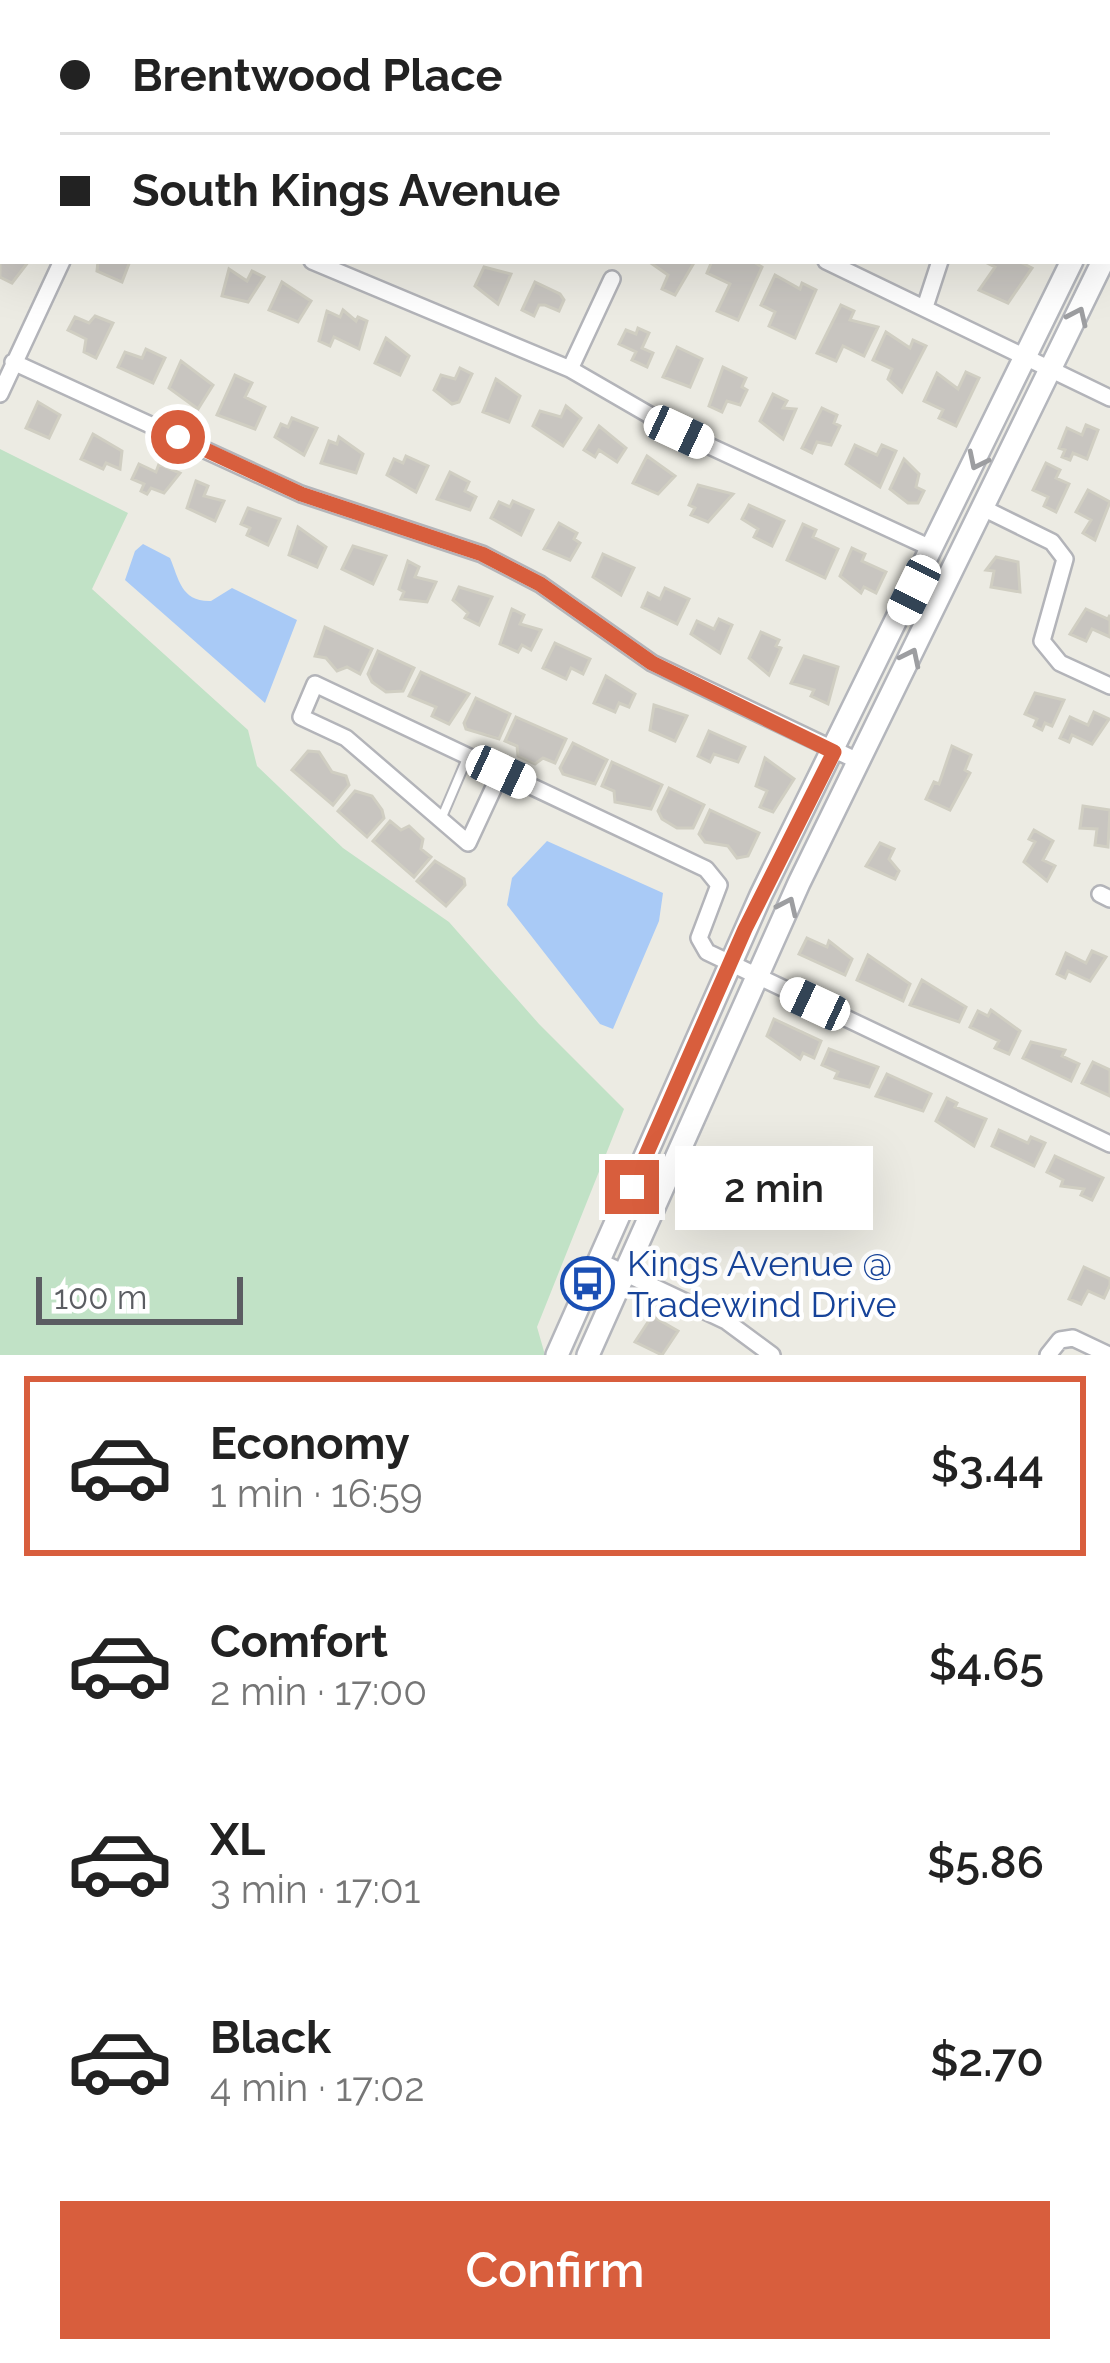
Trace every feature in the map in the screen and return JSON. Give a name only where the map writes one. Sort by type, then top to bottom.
[{"type":"main road","points":[[557,1355],[729,964],[1071,264]]},
{"type":"main road","points":[[588,1355],[756,976],[1102,264]]},
{"type":"street","points":[[0,394],[61,264]]},
{"type":"street","points":[[319,264],[570,369],[679,432],[933,549]]},
{"type":"street","points":[[832,264],[1110,398]]},
{"type":"street","points":[[925,307],[939,264]]},
{"type":"street","points":[[570,369],[612,279]]},
{"type":"street","points":[[13,362],[301,494],[482,554],[540,584],[652,663],[860,762]]},
{"type":"street","points":[[985,509],[1052,542],[1066,560],[1042,641],[1060,662],[1110,686]]},
{"type":"street","points":[[501,772],[468,843],[346,738],[301,717],[315,684],[468,756],[712,872],[719,885],[699,938],[707,952],[1110,1144]]},
{"type":"street","points":[[599,1261],[726,1321],[772,1355]]},
{"type":"street","points":[[1048,1355],[1060,1340],[1072,1338],[1109,1355]]},
{"type":"lane","points":[[441,819],[468,756]]},
{"type":"green space","points":[[0,449],[128,513],[92,589],[248,730],[257,766],[343,848],[449,922],[539,1024],[624,1109],[537,1327],[545,1355],[0,1355]]},
{"type":"water","points":[[143,544],[170,558],[183,588],[193,598],[211,601],[232,588],[297,620],[265,703],[125,580],[135,551]]},
{"type":"water","points":[[547,841],[663,893],[659,921],[613,1029],[600,1024],[507,905],[512,878]]},
{"type":"building","points":[[0,264],[27,264],[12,283],[0,277]]},
{"type":"building","points":[[98,264],[129,264],[122,282],[97,271]]},
{"type":"building","points":[[652,264],[693,264],[675,295],[662,289],[668,275]]},
{"type":"building","points":[[711,264],[762,267],[738,320],[717,311],[730,284],[707,273]]},
{"type":"building","points":[[989,264],[1032,268],[1008,303],[979,290],[995,267]]},
{"type":"building","points":[[484,267],[511,274],[498,304],[475,286]]},
{"type":"building","points":[[229,269],[247,281],[252,271],[264,277],[248,302],[222,296]]},
{"type":"building","points":[[775,275],[800,289],[802,283],[816,290],[795,338],[769,326],[775,312],[761,305]]},
{"type":"building","points":[[282,282],[311,301],[298,322],[269,310]]},
{"type":"building","points":[[535,282],[560,294],[564,300],[559,311],[539,305],[534,316],[522,310]]},
{"type":"building","points":[[841,305],[854,311],[850,320],[878,327],[864,356],[843,346],[836,361],[817,353]]},
{"type":"building","points":[[343,310],[356,321],[358,317],[367,321],[359,349],[334,337],[330,346],[319,341],[327,311],[340,317]]},
{"type":"building","points":[[95,316],[113,323],[96,358],[84,352],[86,339],[68,330],[75,317],[89,323]]},
{"type":"building","points":[[638,328],[649,333],[642,348],[653,353],[647,367],[632,360],[636,352],[619,344],[626,330],[636,334]]},
{"type":"building","points":[[886,332],[910,348],[913,340],[926,346],[902,392],[888,379],[892,369],[873,360]]},
{"type":"building","points":[[386,338],[409,356],[400,375],[375,363]]},
{"type":"building","points":[[677,347],[702,359],[690,387],[663,377]]},
{"type":"building","points":[[146,349],[165,358],[153,383],[118,367],[125,352],[142,358]]},
{"type":"building","points":[[181,361],[213,385],[198,409],[169,388]]},
{"type":"building","points":[[723,367],[746,378],[742,387],[747,390],[740,405],[727,401],[722,412],[709,406]]},
{"type":"building","points":[[460,368],[472,374],[459,402],[452,404],[434,390],[441,375],[455,379]]},
{"type":"building","points":[[966,372],[979,378],[956,426],[939,418],[943,410],[924,401],[937,373],[958,389]]},
{"type":"building","points":[[235,375],[252,383],[245,397],[265,407],[255,429],[217,415]]},
{"type":"building","points":[[496,379],[520,396],[509,422],[483,412]]},
{"type":"building","points":[[773,394],[787,401],[783,408],[796,409],[783,439],[760,421]]},
{"type":"building","points":[[38,402],[60,415],[49,438],[26,428]]},
{"type":"building","points":[[566,406],[581,418],[563,446],[533,426],[540,411],[561,417]]},
{"type":"building","points":[[822,408],[837,415],[834,423],[840,426],[831,445],[817,442],[812,453],[802,448]]},
{"type":"building","points":[[292,418],[317,428],[304,455],[275,437],[281,424],[288,427]]},
{"type":"building","points":[[1086,425],[1098,430],[1087,459],[1073,453],[1070,460],[1062,457],[1065,450],[1059,448],[1067,428],[1082,435]]},
{"type":"building","points":[[599,426],[626,448],[617,462],[599,450],[595,457],[584,450]]},
{"type":"building","points":[[93,434],[122,451],[120,469],[106,463],[103,469],[81,459]]},
{"type":"building","points":[[339,437],[363,454],[356,473],[321,463],[329,441],[337,444]]},
{"type":"building","points":[[855,445],[877,455],[882,445],[896,451],[880,487],[846,464]]},
{"type":"building","points":[[406,456],[428,466],[416,492],[387,475],[394,459],[403,463]]},
{"type":"building","points":[[647,456],[675,476],[658,494],[633,483]]},
{"type":"building","points":[[904,459],[919,474],[916,487],[924,491],[918,503],[908,503],[890,489]]},
{"type":"building","points":[[1046,463],[1060,470],[1056,478],[1069,484],[1056,512],[1044,506],[1048,497],[1033,490]]},
{"type":"building","points":[[139,464],[156,472],[159,464],[180,473],[164,493],[151,488],[147,494],[141,491],[144,484],[132,479]]},
{"type":"building","points":[[450,472],[469,482],[465,491],[476,497],[470,510],[437,499]]},
{"type":"building","points":[[196,481],[208,486],[204,496],[224,501],[215,521],[187,508]]},
{"type":"building","points":[[698,485],[733,494],[708,522],[691,515],[695,508],[689,505]]},
{"type":"building","points":[[1088,490],[1110,502],[1095,540],[1083,533],[1091,520],[1076,512]]},
{"type":"building","points":[[513,501],[533,510],[521,535],[491,518],[499,502],[510,507]]},
{"type":"building","points":[[749,505],[784,521],[772,546],[754,537],[758,529],[742,519]]},
{"type":"building","points":[[248,508],[280,519],[268,545],[247,535],[250,528],[241,524]]},
{"type":"building","points":[[559,523],[577,533],[574,539],[580,543],[570,560],[544,549]]},
{"type":"building","points":[[803,524],[816,530],[813,537],[838,549],[825,578],[787,560]]},
{"type":"building","points":[[298,527],[326,547],[317,567],[289,555]]},
{"type":"building","points":[[353,546],[386,556],[373,584],[342,569]]},
{"type":"building","points":[[852,548],[865,554],[862,561],[886,572],[876,593],[864,587],[861,593],[840,576]]},
{"type":"building","points":[[603,554],[634,568],[621,595],[593,577]]},
{"type":"building","points":[[996,557],[1018,562],[1020,592],[991,587],[994,571],[986,570]]},
{"type":"building","points":[[408,561],[419,567],[415,577],[436,582],[427,602],[401,599],[404,592],[399,589]]},
{"type":"building","points":[[459,587],[492,597],[479,625],[465,618],[468,613],[453,600]]},
{"type":"building","points":[[665,588],[689,599],[677,624],[642,607],[648,593],[660,599]]},
{"type":"building","points":[[512,609],[524,615],[520,624],[541,630],[531,650],[522,645],[518,652],[500,644]]},
{"type":"building","points":[[1086,609],[1108,619],[1110,615],[1110,637],[1092,629],[1086,641],[1070,634]]},
{"type":"building","points":[[719,619],[732,625],[720,653],[691,634],[697,621],[714,629]]},
{"type":"building","points":[[325,627],[372,649],[360,674],[347,667],[337,671],[326,658],[315,656]]},
{"type":"building","points":[[761,632],[779,640],[776,646],[781,648],[769,675],[749,658]]},
{"type":"building","points":[[555,643],[590,659],[583,674],[571,668],[566,679],[543,668]]},
{"type":"building","points":[[378,651],[414,668],[403,691],[386,692],[372,682],[368,674]]},
{"type":"building","points":[[804,656],[838,667],[828,704],[811,696],[814,690],[791,683]]},
{"type":"building","points":[[421,672],[469,694],[449,724],[432,716],[436,707],[409,696]]},
{"type":"building","points":[[606,676],[635,694],[629,707],[619,703],[615,712],[594,703]]},
{"type":"building","points":[[1035,693],[1064,700],[1052,726],[1045,723],[1042,730],[1034,726],[1037,719],[1025,714]]},
{"type":"building","points":[[476,698],[510,714],[499,739],[466,729],[464,723]]},
{"type":"building","points":[[654,705],[687,716],[675,741],[650,730]]},
{"type":"building","points":[[1094,712],[1109,719],[1092,744],[1072,735],[1069,742],[1060,738],[1070,717],[1088,725]]},
{"type":"building","points":[[516,717],[566,739],[555,763],[543,758],[535,764],[518,756],[517,746],[505,741]]},
{"type":"building","points":[[709,731],[745,747],[738,762],[714,754],[710,762],[698,756]]},
{"type":"building","points":[[573,743],[607,760],[595,784],[563,774],[560,768]]},
{"type":"building","points":[[952,746],[971,755],[965,770],[970,773],[950,810],[926,799],[934,782],[939,784]]},
{"type":"building","points":[[308,751],[319,752],[332,772],[346,776],[349,785],[333,805],[292,770]]},
{"type":"building","points":[[765,758],[794,779],[773,812],[760,807],[767,791],[756,786]]},
{"type":"building","points":[[612,762],[662,785],[651,809],[615,802],[614,791],[602,786]]},
{"type":"building","points":[[669,788],[704,805],[693,828],[677,828],[662,819],[658,811]]},
{"type":"building","points":[[355,791],[372,796],[382,810],[384,818],[367,837],[338,811]]},
{"type":"building","points":[[1083,806],[1110,810],[1108,847],[1095,845],[1097,829],[1080,828]]},
{"type":"building","points":[[710,810],[759,833],[748,856],[737,858],[728,846],[705,842],[699,834]]},
{"type":"building","points":[[390,821],[401,830],[409,826],[423,839],[421,849],[431,857],[414,877],[373,841]]},
{"type":"building","points":[[1034,830],[1053,841],[1043,860],[1055,866],[1047,881],[1024,862],[1035,842],[1029,839]]},
{"type":"building","points":[[880,843],[894,849],[889,859],[899,871],[895,879],[866,866]]},
{"type":"building","points":[[435,861],[464,879],[465,885],[446,906],[417,881]]},
{"type":"building","points":[[807,938],[827,947],[829,941],[852,959],[845,975],[799,954]]},
{"type":"building","points":[[1092,951],[1106,957],[1090,981],[1068,971],[1065,978],[1057,974],[1066,953],[1086,963]]},
{"type":"building","points":[[868,955],[910,984],[903,1001],[857,980]]},
{"type":"building","points":[[922,980],[966,1007],[959,1022],[910,1005]]},
{"type":"building","points":[[991,1010],[1020,1031],[1009,1054],[995,1048],[999,1041],[970,1027],[978,1011],[988,1016]]},
{"type":"building","points":[[774,1019],[821,1041],[814,1058],[803,1053],[800,1059],[767,1036]]},
{"type":"building","points":[[1031,1042],[1065,1050],[1062,1056],[1079,1064],[1071,1081],[1023,1058]]},
{"type":"building","points":[[829,1049],[878,1067],[869,1087],[835,1078],[838,1072],[822,1065]]},
{"type":"building","points":[[1093,1062],[1110,1070],[1110,1096],[1082,1083]]},
{"type":"building","points":[[887,1074],[931,1094],[923,1111],[876,1096]]},
{"type":"building","points":[[947,1098],[957,1103],[955,1107],[986,1119],[974,1146],[936,1121]]},
{"type":"building","points":[[999,1130],[1028,1143],[1031,1137],[1045,1143],[1034,1166],[992,1146]]},
{"type":"building","points":[[1055,1156],[1103,1178],[1092,1200],[1081,1195],[1084,1189],[1061,1186],[1063,1180],[1047,1172]]},
{"type":"building","points":[[1084,1267],[1110,1279],[1110,1285],[1104,1298],[1088,1291],[1081,1304],[1069,1299]]},
{"type":"building","points":[[652,1316],[678,1331],[662,1355],[635,1342]]},
{"type":"place","name":"Kings Avenue @ Tradewind Drive","points":[[588,1284]]},
{"type":"route","points":[[178,437],[301,494],[482,554],[540,584],[652,663],[834,752],[745,929],[632,1187]]}]
